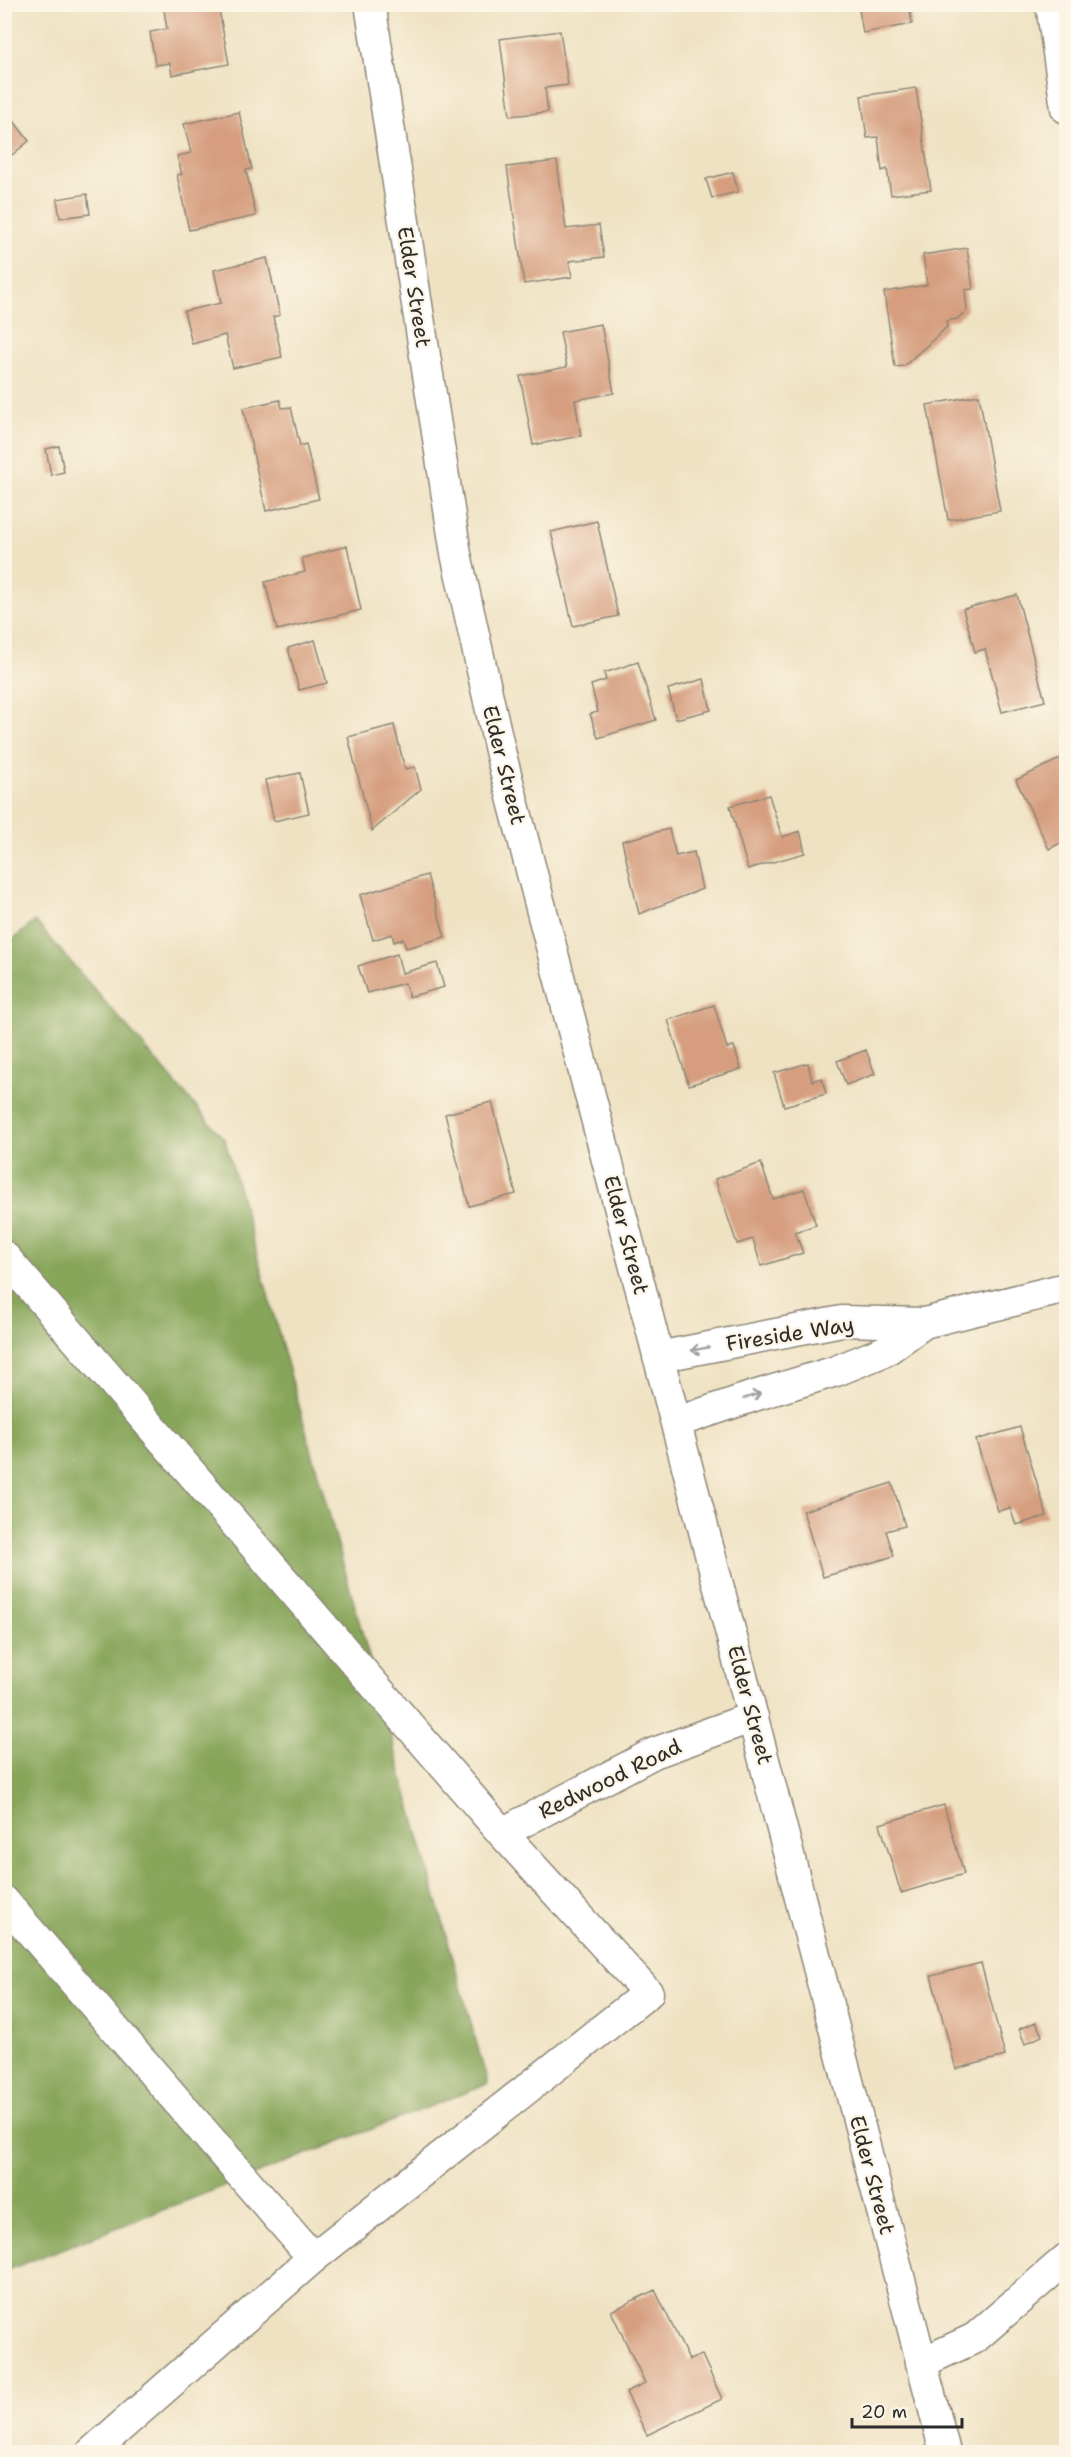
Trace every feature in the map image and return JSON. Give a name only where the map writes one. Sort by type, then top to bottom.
[{"type":"street","name":"Elder Street","points":[[370,4],[456,554],[501,754],[945,2452]]},
{"type":"street","points":[[1051,4],[1066,108]]},
{"type":"street","points":[[4,1256],[502,1833],[648,1993],[314,2258],[92,2452]]},
{"type":"street","name":"Fireside Way","points":[[658,1357],[842,1322],[924,1323],[1066,1288]]},
{"type":"street","name":"Fireside Way","points":[[677,1422],[836,1371],[885,1351],[924,1323]]},
{"type":"street","name":"Redwood Road","points":[[502,1833],[654,1753],[753,1717]]},
{"type":"street","points":[[4,1901],[314,2258]]},
{"type":"street","points":[[921,2363],[975,2338],[1066,2259]]},
{"type":"green space","points":[[35,921],[225,1140],[488,2084],[5,2271],[4,947]]},
{"type":"building","points":[[163,4],[218,4],[229,64],[172,75],[170,63],[155,65],[150,32],[167,29]]},
{"type":"building","points":[[858,4],[909,4],[912,24],[863,33]]},
{"type":"building","points":[[560,31],[568,85],[545,88],[548,112],[510,116],[500,39]]},
{"type":"building","points":[[916,88],[931,190],[891,195],[887,169],[882,171],[878,137],[867,138],[861,96]]},
{"type":"building","points":[[239,112],[252,169],[246,170],[256,216],[189,230],[177,175],[182,174],[177,156],[191,153],[184,124]]},
{"type":"building","points":[[10,116],[29,141],[12,155],[4,145],[4,120]]},
{"type":"building","points":[[557,161],[566,229],[599,225],[604,257],[569,261],[572,277],[524,284],[507,167]]},
{"type":"building","points":[[733,172],[738,192],[712,198],[706,179]]},
{"type":"building","points":[[87,194],[90,214],[60,218],[57,199]]},
{"type":"building","points":[[967,248],[973,289],[965,290],[967,310],[957,319],[946,321],[947,327],[904,366],[895,367],[884,292],[927,285],[923,255]]},
{"type":"building","points":[[267,258],[280,315],[273,317],[282,357],[233,368],[225,335],[192,344],[184,311],[221,303],[214,270]]},
{"type":"building","points":[[601,324],[614,393],[575,400],[581,436],[533,445],[520,376],[567,367],[560,332]]},
{"type":"building","points":[[979,395],[1000,511],[948,520],[927,405]]},
{"type":"building","points":[[280,400],[282,408],[291,407],[300,446],[306,444],[319,499],[266,511],[243,408]]},
{"type":"building","points":[[59,446],[64,472],[51,475],[46,449]]},
{"type":"building","points":[[597,521],[618,616],[573,626],[551,532]]},
{"type":"building","points":[[347,546],[361,610],[277,630],[265,582],[305,572],[302,558]]},
{"type":"building","points":[[1017,595],[1045,701],[1002,712],[985,649],[975,652],[963,609]]},
{"type":"building","points":[[315,640],[327,683],[299,690],[288,648]]},
{"type":"building","points":[[638,662],[656,720],[598,738],[590,714],[598,712],[591,685],[606,680],[604,673]]},
{"type":"building","points":[[704,679],[711,710],[676,719],[668,689]]},
{"type":"building","points":[[394,725],[405,769],[415,767],[421,789],[372,831],[348,737]]},
{"type":"building","points":[[1064,757],[1066,763],[1066,840],[1049,849],[1016,780]]},
{"type":"building","points":[[300,773],[309,813],[274,821],[265,780]]},
{"type":"building","points":[[769,795],[782,837],[800,831],[805,853],[748,869],[730,806]]},
{"type":"building","points":[[669,829],[676,856],[694,852],[702,889],[639,914],[622,841]]},
{"type":"building","points":[[427,875],[445,937],[406,948],[403,939],[394,942],[392,934],[373,940],[360,895]]},
{"type":"building","points":[[397,954],[402,973],[437,963],[444,987],[409,997],[405,983],[367,993],[358,966]]},
{"type":"building","points":[[714,1005],[727,1048],[734,1046],[741,1069],[689,1085],[668,1020]]},
{"type":"building","points":[[866,1050],[875,1074],[846,1085],[837,1061]]},
{"type":"building","points":[[808,1063],[812,1081],[822,1078],[826,1094],[784,1106],[774,1073]]},
{"type":"building","points":[[492,1102],[516,1194],[469,1206],[445,1114]]},
{"type":"building","points":[[761,1163],[773,1199],[804,1189],[816,1225],[795,1232],[803,1253],[761,1266],[753,1239],[737,1244],[715,1179]]},
{"type":"building","points":[[1020,1427],[1047,1516],[1016,1525],[1010,1508],[998,1511],[976,1440]]},
{"type":"building","points":[[892,1483],[905,1526],[886,1531],[894,1556],[823,1577],[803,1511]]},
{"type":"building","points":[[944,1805],[964,1874],[901,1893],[880,1824]]},
{"type":"building","points":[[981,1963],[1005,2056],[956,2069],[931,1976]]},
{"type":"building","points":[[1036,2022],[1042,2036],[1025,2044],[1019,2029]]},
{"type":"building","points":[[655,2290],[689,2360],[702,2355],[722,2399],[647,2435],[626,2392],[645,2383],[611,2311]]}]
